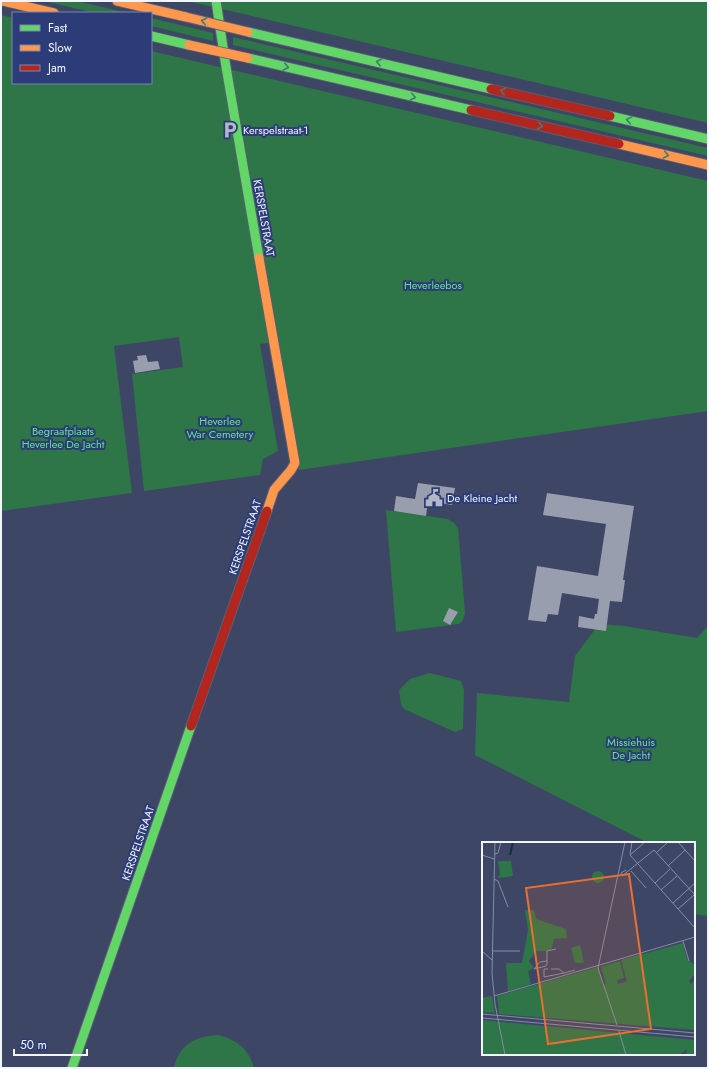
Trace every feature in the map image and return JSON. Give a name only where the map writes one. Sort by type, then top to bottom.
[{"type":"main road","points":[[3,1],[50,12]]},
{"type":"main road","points":[[117,1],[708,139]]},
{"type":"main road","name":"KERSPELSTRAAT","points":[[72,1068],[274,490],[280,481],[293,470],[296,463],[226,67],[216,1]]},
{"type":"main road","points":[[152,36],[708,165]]},
{"type":"green space","points":[[44,1],[76,1],[124,12],[91,12]]},
{"type":"green space","points":[[187,1],[708,1],[708,123],[248,15]]},
{"type":"green space","name":"Heverleebos","points":[[1,15],[12,18],[12,84],[152,84],[152,51],[708,181],[708,411],[299,470],[278,342],[260,344],[278,451],[263,459],[260,475],[144,491],[132,374],[183,367],[179,337],[114,346],[132,493],[1,511]]},
{"type":"green space","points":[[152,18],[213,33],[213,41],[152,26]]},
{"type":"green space","points":[[233,37],[708,148],[708,156],[233,45]]},
{"type":"green space","points":[[386,510],[448,519],[458,528],[465,613],[463,620],[459,624],[396,632]]},
{"type":"green space","name":"Missiehuis De Jacht","points":[[599,624],[624,626],[697,638],[708,626],[708,916],[695,914],[695,842],[646,842],[475,755],[477,693],[569,702],[575,656]]},
{"type":"green space","points":[[430,673],[461,681],[464,690],[463,729],[455,732],[404,709],[401,704],[399,690],[410,679]]},
{"type":"green space","points":[[219,1035],[232,1040],[241,1046],[249,1055],[254,1068],[174,1068],[176,1060],[184,1047],[203,1037]]},
{"type":"building","points":[[146,355],[148,362],[158,361],[160,369],[135,373],[133,361],[138,360],[137,356]]},
{"type":"building","name":"De Kleine Jacht","points":[[418,483],[455,488],[452,505],[428,501],[426,516],[394,511],[396,496],[415,499]]},
{"type":"building","points":[[547,493],[634,506],[623,580],[625,580],[622,602],[610,601],[606,631],[578,627],[579,616],[594,619],[595,614],[597,614],[599,599],[562,593],[558,615],[548,614],[546,622],[528,620],[537,566],[598,576],[606,524],[543,515]]},
{"type":"building","points":[[449,608],[458,612],[450,625],[443,621]]},
{"type":"traffic: fast","points":[[216,1],[259,258]]},
{"type":"traffic: fast","points":[[248,32],[491,89]]},
{"type":"traffic: fast","points":[[152,36],[189,45]]},
{"type":"traffic: fast","points":[[248,58],[471,110]]},
{"type":"traffic: fast","points":[[610,116],[708,139]]},
{"type":"traffic: fast","points":[[72,1068],[191,726]]},
{"type":"traffic: slow","points":[[3,1],[50,12]]},
{"type":"traffic: slow","points":[[117,1],[186,17]]},
{"type":"traffic: slow","points":[[186,17],[248,32]]},
{"type":"traffic: slow","points":[[189,45],[248,58]]},
{"type":"traffic: slow","points":[[619,144],[708,165]]},
{"type":"traffic: slow","points":[[259,258],[295,463],[274,490],[267,511]]},
{"type":"traffic: jam","points":[[491,89],[610,116]]},
{"type":"traffic: jam","points":[[471,110],[619,144]]},
{"type":"traffic: jam","points":[[191,726],[267,511]]},
{"type":"place","name":"Kerspelstraat-1","points":[[230,130]]},
{"type":"place","name":"De Kleine Jacht","points":[[434,498]]},
{"type":"park label","name":"Heverlee War Cemetery","points":[[220,427]]},
{"type":"park label","name":"Begraafplaats Heverlee De Jacht","points":[[63,437]]}]
